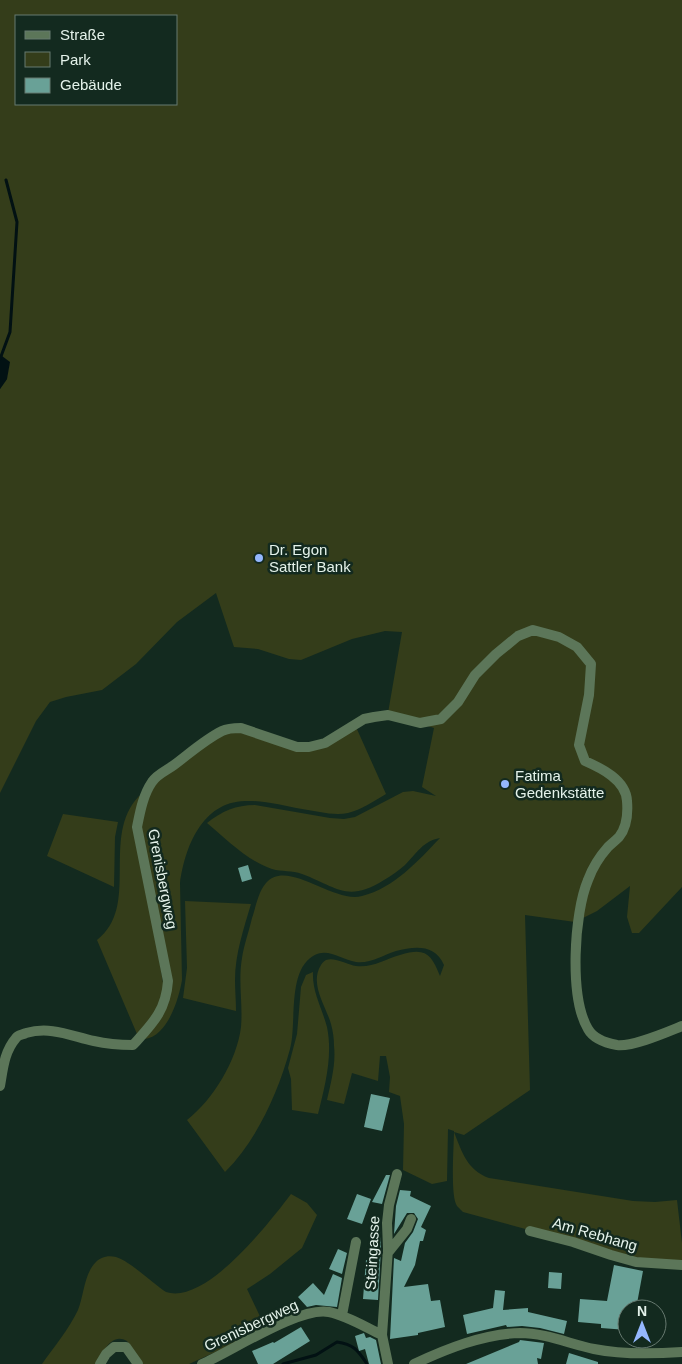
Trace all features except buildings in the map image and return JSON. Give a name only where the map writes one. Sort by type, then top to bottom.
[{"type":"street","name":"Grenisbergweg","points":[[0,1086],[5,1059],[17,1036],[36,1031],[60,1031],[116,1045],[133,1044],[154,1022],[162,1008],[167,995],[168,981],[137,827],[148,789],[153,780],[161,773],[209,739],[222,731],[232,728],[241,728],[297,747],[309,747],[325,743],[364,719],[388,715],[420,723],[442,719],[458,702],[475,675],[496,654],[518,636],[533,630],[559,637],[578,647],[591,664],[589,695],[579,745],[585,761],[613,776],[627,798],[624,829],[619,837],[608,847],[587,880],[577,926],[574,956],[576,981],[581,1008],[588,1029],[599,1039],[618,1045],[657,1036],[682,1026]]},
{"type":"street","name":"Steingasse","points":[[382,1335],[387,1222],[389,1204],[397,1174]]},
{"type":"street","points":[[387,1254],[408,1229],[411,1219]]},
{"type":"street","name":"Am Rebhang","points":[[530,1231],[573,1242],[636,1262],[682,1265]]},
{"type":"street","points":[[342,1316],[356,1242]]},
{"type":"street","name":"Grenisbergweg","points":[[202,1364],[294,1317],[327,1312],[342,1316],[382,1335]]},
{"type":"street","points":[[414,1364],[466,1343],[505,1334],[522,1333],[615,1353],[654,1354],[682,1352]]},
{"type":"street","points":[[382,1335],[388,1364]]},
{"type":"street","points":[[100,1364],[114,1346],[126,1347],[138,1364]]},
{"type":"green space","points":[[0,0],[682,0],[682,887],[639,933],[632,933],[627,917],[630,886],[597,911],[575,922],[525,915],[530,1090],[464,1135],[454,1132],[466,1160],[475,1170],[489,1178],[633,1201],[677,1200],[682,1243],[682,1263],[624,1256],[463,1212],[457,1206],[454,1192],[453,1170],[454,1131],[448,1129],[447,1181],[432,1184],[403,1170],[404,1124],[400,1096],[389,1092],[390,1077],[386,1056],[380,1056],[378,1081],[352,1073],[344,1104],[327,1100],[333,1073],[334,1038],[329,1017],[318,987],[318,972],[321,964],[325,960],[330,959],[356,966],[368,966],[409,953],[422,952],[434,962],[440,976],[444,965],[440,958],[435,953],[424,948],[403,949],[361,962],[350,961],[324,953],[313,956],[305,964],[299,974],[296,986],[290,1049],[273,1099],[247,1145],[225,1172],[187,1120],[206,1102],[222,1078],[235,1053],[241,1027],[240,975],[242,958],[252,918],[263,887],[275,877],[286,876],[298,878],[338,894],[351,897],[362,896],[385,887],[405,873],[440,838],[425,845],[405,865],[387,878],[371,887],[351,892],[334,888],[298,873],[263,866],[238,849],[207,823],[230,809],[248,805],[344,819],[355,817],[403,792],[413,791],[436,796],[422,787],[434,728],[388,713],[402,632],[385,631],[352,639],[301,660],[289,659],[258,649],[234,647],[216,593],[177,622],[136,664],[102,690],[50,702],[36,721],[0,793],[0,389],[7,379],[1,356],[0,359]]},
{"type":"green space","points":[[356,727],[386,794],[358,810],[342,814],[325,813],[259,801],[230,803],[217,809],[198,829],[186,855],[180,883],[182,980],[180,988],[175,1006],[166,1024],[153,1036],[145,1039],[169,1002],[141,837],[142,816],[153,787],[158,780],[216,737],[234,731],[303,750]]},
{"type":"green space","points":[[139,796],[142,796],[136,818],[164,989],[158,1011],[137,1034],[97,940],[110,926],[117,909],[122,831],[128,813]]},
{"type":"green space","points":[[63,814],[118,822],[115,837],[114,887],[47,856]]},
{"type":"green space","points":[[185,901],[251,904],[240,941],[237,961],[235,980],[236,1011],[183,998],[187,968]]},
{"type":"green space","points":[[313,972],[316,993],[329,1038],[329,1060],[318,1114],[292,1110],[291,1079],[288,1068],[297,1034],[301,987],[306,975]]},
{"type":"green space","points":[[291,1194],[307,1203],[317,1215],[302,1248],[270,1274],[247,1289],[266,1329],[189,1364],[142,1364],[127,1341],[116,1339],[108,1345],[96,1364],[42,1364],[66,1331],[78,1310],[91,1268],[99,1259],[107,1256],[122,1259],[166,1292],[182,1293],[199,1286],[235,1259],[268,1223]]},
{"type":"shaded area","points":[[2,356],[10,362],[7,379],[0,389],[0,359]]},
{"type":"waterway","points":[[0,359],[10,332],[17,222],[6,180]]},
{"type":"waterway","points":[[283,1364],[316,1355],[337,1342],[347,1344],[355,1349],[367,1364]]},
{"type":"place","name":"Dr. Egon Sattler Bank","points":[[259,558]]},
{"type":"place","name":"Fatima Gedenkstätte","points":[[505,784]]}]
